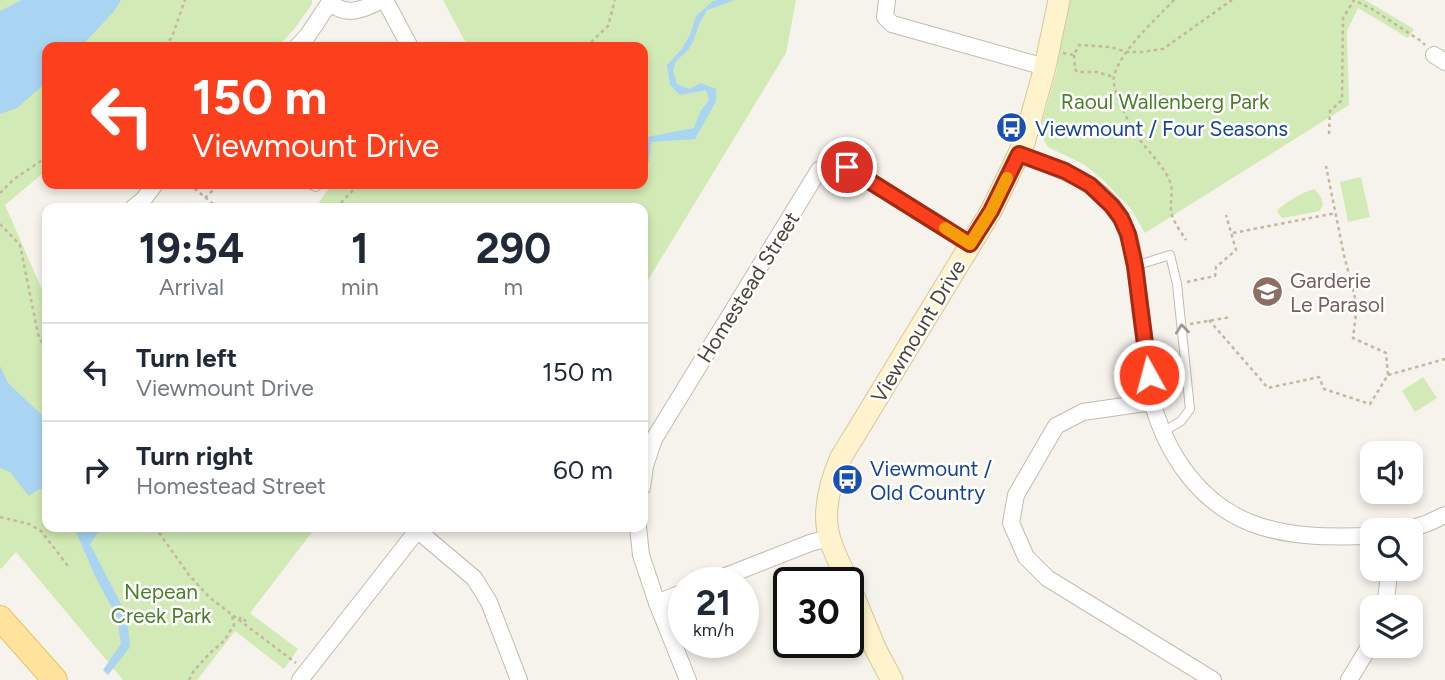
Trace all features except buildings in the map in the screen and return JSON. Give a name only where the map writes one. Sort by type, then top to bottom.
[{"type":"main road","points":[[0,618],[55,680]]},
{"type":"street","points":[[301,42],[330,1],[333,6],[342,10],[353,11],[363,10],[384,0],[407,42]]},
{"type":"street","points":[[887,0],[885,17],[892,24],[1045,67]]},
{"type":"street","name":"Viewmount Drive","points":[[841,567],[827,527],[829,498],[840,458],[991,211],[1024,144],[1045,67],[1059,0]]},
{"type":"street","points":[[1019,154],[1065,171],[1090,185],[1121,218],[1128,234],[1135,266],[1152,402],[1162,433],[1181,467],[1204,495],[1251,523],[1279,531],[1331,537],[1360,536]]},
{"type":"street","name":"Homestead Street","points":[[648,436],[819,170],[830,165],[847,167],[970,244]]},
{"type":"street","points":[[1152,402],[1083,412],[1056,426],[1016,495],[1011,523],[1026,557],[1047,578],[1213,680]]},
{"type":"street","points":[[1423,525],[1445,515]]},
{"type":"street","points":[[303,676],[415,532]]},
{"type":"street","points":[[422,532],[474,578],[489,602],[519,680]]},
{"type":"street","points":[[639,532],[642,555],[657,603],[688,680]]},
{"type":"street","points":[[750,567],[830,538]]},
{"type":"street","points":[[657,603],[668,599]]},
{"type":"street","name":"Viewmount Drive","points":[[864,622],[891,680]]},
{"type":"street","points":[[1349,680],[1362,658]]},
{"type":"lane","points":[[1135,266],[1170,255],[1177,284],[1190,409],[1181,421],[1162,433]]},
{"type":"path","points":[[169,42],[185,0]]},
{"type":"path","points":[[591,42],[608,26],[615,0]]},
{"type":"path","points":[[1174,0],[1126,52],[1114,76],[1114,88],[1138,137],[1168,176],[1172,196],[1171,212],[1186,240]]},
{"type":"path","points":[[1114,76],[1097,72],[1077,72],[1074,55],[1079,45],[1111,47],[1126,52],[1163,49],[1232,0]]},
{"type":"path","points":[[1329,134],[1329,111],[1342,100],[1343,18],[1354,0],[1421,41],[1439,59]]},
{"type":"path","points":[[1066,53],[1074,55]]},
{"type":"path","points":[[0,193],[14,179],[42,160]]},
{"type":"path","points":[[1209,320],[1268,388],[1319,377],[1324,389],[1370,404],[1388,375],[1386,352],[1353,338],[1357,306],[1326,166]]},
{"type":"path","points":[[195,189],[212,203]]},
{"type":"path","points":[[205,198],[214,189]]},
{"type":"path","points":[[341,203],[354,189]]},
{"type":"path","points":[[1231,233],[1336,214]]},
{"type":"path","points":[[1177,284],[1215,276],[1216,267],[1237,250],[1226,215]]},
{"type":"path","points":[[0,224],[20,245],[42,343]]},
{"type":"path","points":[[1182,325],[1231,317]]},
{"type":"path","points":[[1388,375],[1445,359]]},
{"type":"path","points":[[0,517],[29,524],[41,531],[68,566]]},
{"type":"path","points":[[159,532],[189,575],[210,598],[245,624],[303,676]]},
{"type":"path","points":[[188,680],[210,653],[224,642],[234,625],[232,615]]},
{"type":"green space","name":"Nepean Creek Park","points":[[0,0],[312,0],[312,4],[282,42],[42,42],[42,174],[5,205],[42,290],[42,532],[312,532],[250,613],[298,649],[284,669],[235,631],[197,680],[123,680],[16,552],[0,568]]},
{"type":"green space","points":[[443,0],[796,0],[786,53],[648,280],[648,203],[319,203],[328,189],[648,189],[648,42],[465,42]]},
{"type":"green space","name":"Raoul Wallenberg Park","points":[[1069,0],[1365,0],[1414,29],[1408,38],[1358,8],[1347,31],[1349,105],[1145,233],[1131,209],[1104,181],[1085,165],[1048,147],[1039,133],[1057,69]]},
{"type":"green space","points":[[1361,177],[1370,217],[1348,222],[1340,182]]},
{"type":"green space","points":[[1314,189],[1323,202],[1319,211],[1283,218],[1280,216],[1277,211],[1284,205]]},
{"type":"green space","points":[[1423,377],[1437,398],[1415,412],[1402,391]]},
{"type":"water","points":[[22,0],[121,0],[86,42],[42,42],[42,86],[17,108],[0,114],[0,11]]},
{"type":"water","points":[[735,0],[707,10],[694,40],[676,61],[673,71],[677,84],[689,89],[701,83],[716,89],[716,101],[695,139],[651,142],[648,163],[648,137],[694,128],[700,112],[709,100],[706,90],[680,95],[670,85],[667,65],[690,35],[696,16],[713,1]]},
{"type":"water","points":[[0,366],[8,383],[42,415],[42,489],[29,496],[10,472],[0,468]]},
{"type":"water","points":[[76,532],[98,532],[90,544],[127,616],[130,647],[108,675],[103,670],[121,644],[117,617]]},
{"type":"slow traffic","points":[[945,228],[970,244],[991,211],[1007,178]]},
{"type":"place","name":"Viewmount / Four Seasons","points":[[1012,128]]},
{"type":"place","name":"Garderie Le Parasol","points":[[1267,292]]},
{"type":"place","name":"Viewmount / Old Country","points":[[847,480]]},
{"type":"route","points":[[847,167],[970,244],[991,211],[1019,154],[1065,171],[1090,185],[1112,206],[1128,234],[1135,266],[1149,375]]}]
